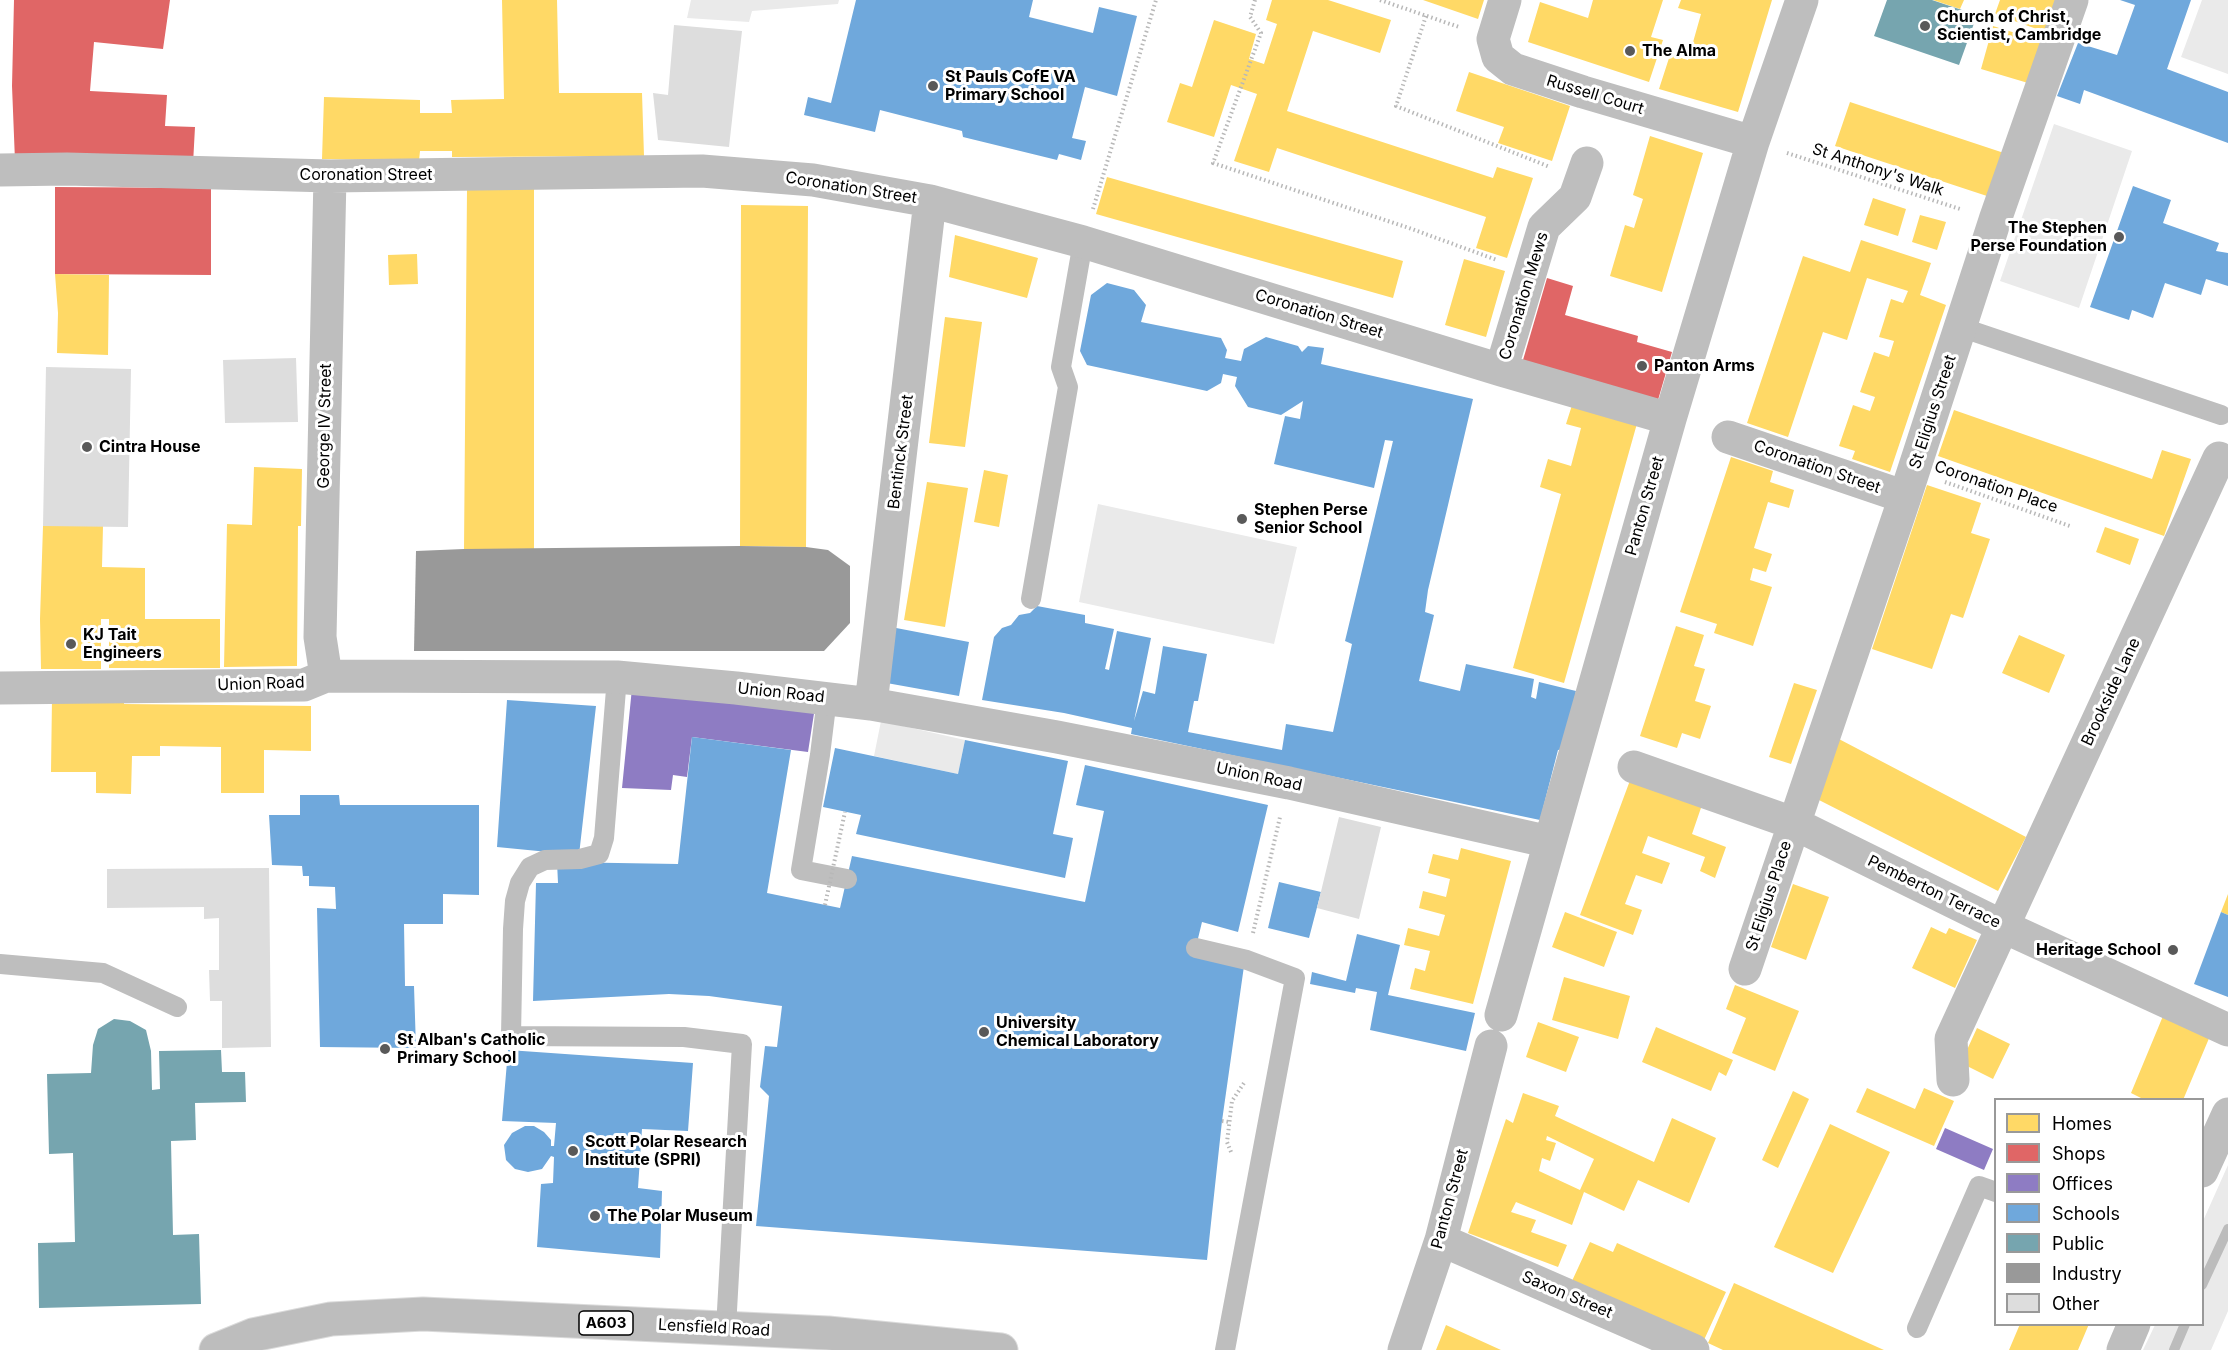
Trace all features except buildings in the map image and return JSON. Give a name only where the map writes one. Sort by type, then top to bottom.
[{"type":"main road","name":"Lensfield Road","points":[[216,1350],[253,1335],[331,1319],[423,1314],[828,1333],[1001,1350]]},
{"type":"street","points":[[1493,39],[1505,0]]},
{"type":"street","name":"Panton Street","points":[[1501,1015],[1670,419],[1752,142],[1802,0]]},
{"type":"street","name":"St Eligius Street","points":[[1793,823],[1909,484],[1995,220],[2072,0]]},
{"type":"street","name":"Russell Court","points":[[1493,39],[1498,57],[1513,69],[1752,142]]},
{"type":"street","name":"Coronation Street","points":[[0,170],[67,169],[330,176],[702,171],[813,180],[930,201],[1083,242],[1501,370],[1670,419]]},
{"type":"street","name":"Coronation Mews","points":[[1501,370],[1544,227],[1575,197],[1584,171]]},
{"type":"street","name":"George IV Street","points":[[326,676],[320,637],[330,176]]},
{"type":"street","name":"Bentinck Street","points":[[872,704],[930,201]]},
{"type":"street","name":"Coronation Street","points":[[1728,437],[1909,484]]},
{"type":"street","name":"Brookside Lane","points":[[1953,1080],[1951,1040],[2219,458]]},
{"type":"street","name":"Union Road","points":[[0,688],[304,685],[326,676],[617,677],[872,704],[1057,737],[1289,783],[1550,842]]},
{"type":"street","name":"Pemberton Terrace","points":[[1634,767],[1793,823],[2002,926],[2228,1030]]},
{"type":"street","name":"St Eligius Place","points":[[1745,969],[1793,823]]},
{"type":"street","name":"Panton Street","points":[[1404,1350],[1441,1240],[1491,1046]]},
{"type":"street","points":[[2204,1167],[2228,1114]]},
{"type":"street","name":"Saxon Street","points":[[1441,1240],[1693,1350]]},
{"type":"street","points":[[2123,1350],[2133,1326]]},
{"type":"lane","points":[[1031,599],[1068,387],[1061,367],[1083,242]]},
{"type":"lane","points":[[1960,327],[2221,415]]},
{"type":"lane","points":[[617,677],[604,838],[599,854],[580,859],[545,860],[530,867],[520,883],[515,901],[513,929],[511,1036],[684,1037],[742,1044],[726,1328]]},
{"type":"lane","points":[[826,698],[820,755],[801,870],[847,879]]},
{"type":"lane","points":[[1196,948],[1247,960],[1295,978],[1225,1350]]},
{"type":"lane","points":[[0,964],[103,973],[177,1007]]},
{"type":"lane","points":[[1917,1328],[1978,1186],[1994,1192]]},
{"type":"path","points":[[1083,242],[1156,0]]},
{"type":"path","points":[[1255,0],[1250,17],[1261,33],[1213,164],[1409,228],[1530,272]]},
{"type":"path","points":[[1380,0],[1493,39]]},
{"type":"path","points":[[1426,16],[1396,106],[1584,171]]},
{"type":"path","name":"St Anthony's Walk","points":[[1752,142],[1995,220]]},
{"type":"path","name":"Coronation Place","points":[[1909,484],[2070,526]]},
{"type":"path","points":[[1247,960],[1289,783]]},
{"type":"path","points":[[825,905],[845,812]]},
{"type":"path","points":[[1227,1142],[1232,1101],[1247,1078]]},
{"type":"path","points":[[1222,1121],[1229,1122]]},
{"type":"path","points":[[641,1146],[653,1147]]},
{"type":"shaded area","points":[[691,0],[839,0],[838,4],[752,11],[749,22],[687,18]]},
{"type":"shaded area","points":[[2202,0],[2228,0],[2228,74],[2181,57]]},
{"type":"shaded area","points":[[2054,124],[2132,151],[2079,308],[2000,281]]},
{"type":"shaded area","points":[[1098,504],[1297,547],[1274,644],[1079,602]]},
{"type":"shaded area","points":[[881,721],[965,740],[958,774],[874,756]]},
{"type":"shaded area","points":[[2228,1165],[2228,1311],[2211,1350],[2143,1350],[2155,1326],[2204,1326],[2204,1219]]},
{"type":"waterway","points":[[2204,1281],[2228,1229]]},
{"type":"waterway","points":[[2174,1350],[2184,1326]]},
{"type":"place","name":"Church of Christ, Scientist, Cambridge","points":[[1925,26]]},
{"type":"place","name":"The Alma","points":[[1630,51]]},
{"type":"place","name":"St Pauls CofE VA Primary School","points":[[933,86]]},
{"type":"place","name":"The Stephen Perse Foundation","points":[[2119,237]]},
{"type":"place","name":"Panton Arms","points":[[1642,366]]},
{"type":"place","name":"Cintra House","points":[[87,447]]},
{"type":"place","name":"Stephen Perse Senior School","points":[[1242,519]]},
{"type":"place","name":"KJ Tait Engineers","points":[[71,644]]},
{"type":"place","name":"Heritage School","points":[[2173,950]]},
{"type":"place","name":"University Chemical Laboratory","points":[[984,1032]]},
{"type":"place","name":"St Alban's Catholic Primary School","points":[[385,1049]]},
{"type":"place","name":"Scott Polar Research Institute (SPRI)","points":[[573,1151]]},
{"type":"place","name":"The Polar Museum","points":[[595,1216]]}]
